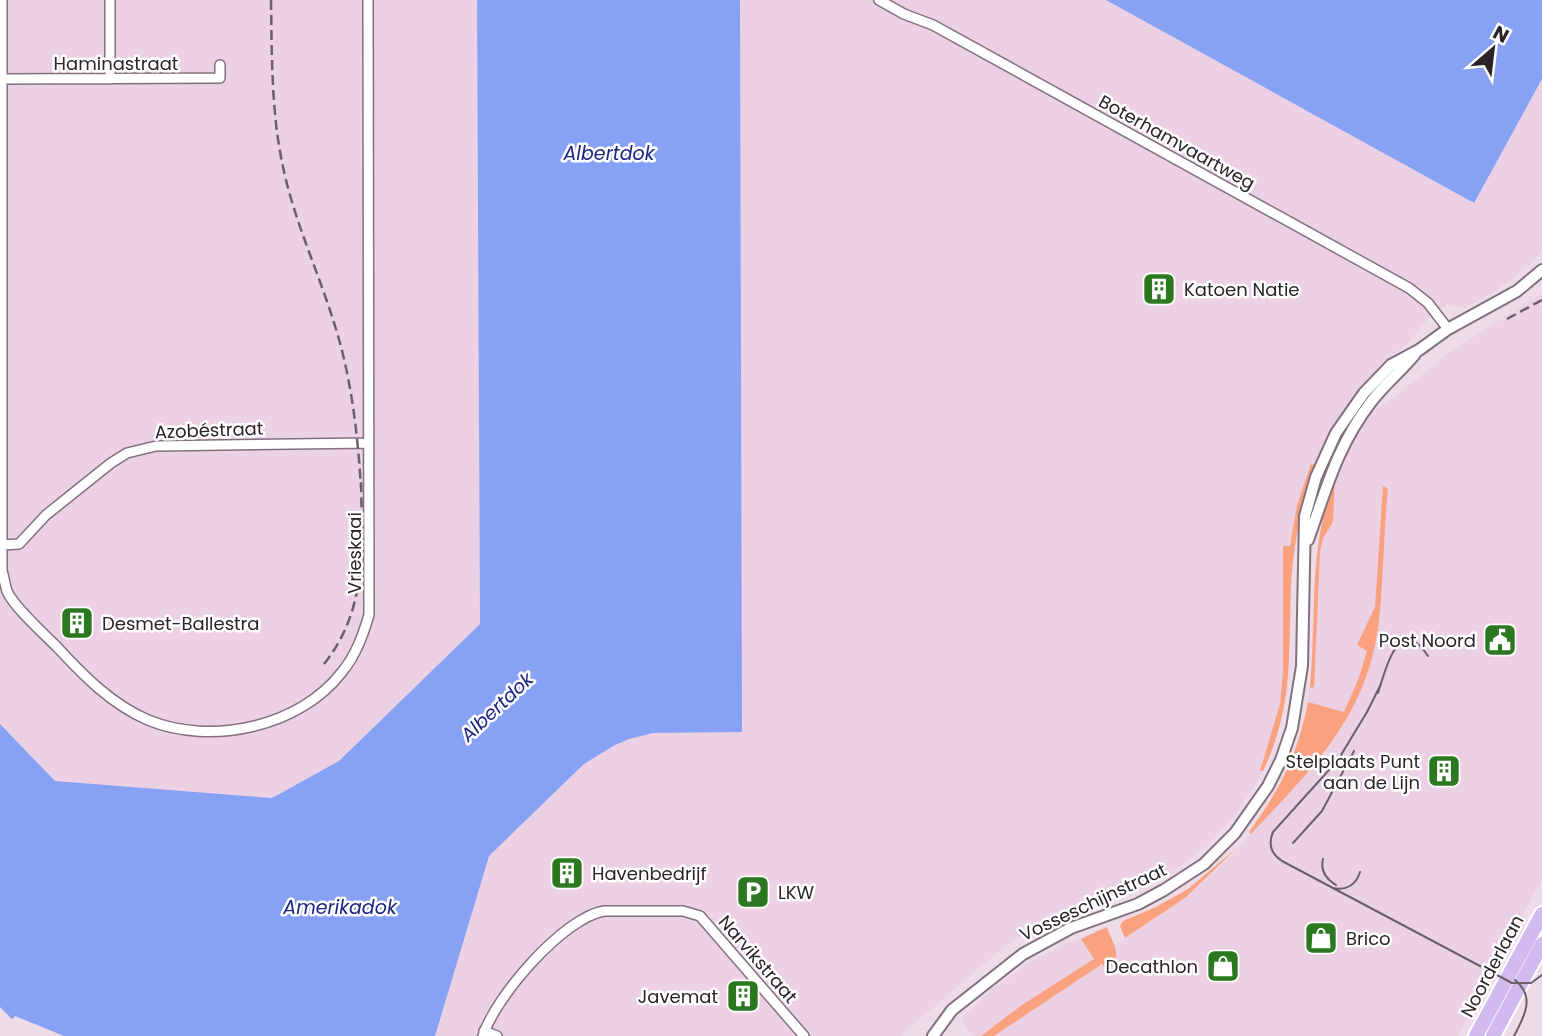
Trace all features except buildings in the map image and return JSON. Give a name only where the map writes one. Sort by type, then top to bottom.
[{"type":"main road","name":"Noorderlaan","points":[[1476,1036],[1542,915]]},
{"type":"main road","name":"Noorderlaan","points":[[1493,1036],[1542,944]]},
{"type":"street","points":[[2,0],[2,545]]},
{"type":"street","points":[[110,0],[110,79]]},
{"type":"street","name":"Vrieskaai","points":[[2,545],[2,571],[8,593],[34,624],[103,693],[127,709],[171,728],[220,731],[288,715],[327,690],[353,657],[369,615],[370,592],[368,0]]},
{"type":"street","name":"Boterhamvaartweg","points":[[879,0],[904,14],[933,25],[1409,288],[1428,303],[1448,329]]},
{"type":"street","name":"Haminastraat","points":[[1,79],[219,78],[220,65]]},
{"type":"street","name":"Vosseschijnstraat","points":[[933,1036],[952,1010],[1023,954],[1072,928],[1138,904],[1179,881],[1216,853],[1248,817],[1277,768],[1296,711],[1302,666],[1306,516],[1320,467],[1336,433],[1353,407],[1391,365],[1448,329],[1504,299],[1540,274]]},
{"type":"street","name":"Azobéstraat","points":[[2,545],[19,544],[49,513],[127,453],[156,446],[369,443]]},
{"type":"street","name":"Narvikstraat","points":[[484,1033],[501,998],[512,983],[581,918],[604,911],[683,911],[700,916],[804,1036]]},
{"type":"street","points":[[484,1033],[497,1036]]},
{"type":"shaded area","points":[[0,0],[477,0],[480,624],[339,761],[272,798],[55,781],[0,724]]},
{"type":"shaded area","points":[[740,0],[1106,0],[1473,203],[1542,79],[1542,252],[1512,280],[1473,304],[1464,307],[1446,305],[1430,317],[1405,346],[1382,364],[1332,433],[1315,465],[1298,522],[1291,585],[1288,690],[1272,754],[1254,787],[1228,824],[1206,847],[1174,871],[1123,897],[1091,902],[1047,915],[1044,922],[1005,946],[900,1036],[435,1036],[489,856],[584,764],[613,746],[653,733],[742,732]]},
{"type":"shaded area","points":[[1542,293],[1542,879],[1458,1036],[972,1036],[961,1018],[993,989],[1028,963],[1107,927],[1114,946],[1185,898],[1225,862],[1330,746],[1350,715],[1308,702],[1315,562],[1327,496],[1335,476],[1355,435],[1370,413],[1392,399],[1447,354]]},
{"type":"shaded area","points":[[1311,464],[1315,465],[1302,509],[1294,555],[1285,702],[1273,747],[1263,771],[1260,771],[1280,704],[1283,672],[1283,546],[1290,546],[1297,505]]},
{"type":"shaded area","points":[[1335,476],[1333,522],[1323,538],[1320,552],[1314,687],[1310,688],[1317,556],[1326,503]]},
{"type":"shaded area","points":[[1383,486],[1388,489],[1380,611],[1371,660],[1361,689],[1332,742],[1251,834],[1249,832],[1270,801],[1293,755],[1308,702],[1344,712],[1358,680],[1367,651],[1357,645],[1375,607]]},
{"type":"shaded area","points":[[1238,847],[1185,898],[1125,938],[1120,926],[1123,921],[1188,889]]},
{"type":"shaded area","points":[[1107,927],[1116,951],[1112,965],[1106,970],[1102,964],[994,1036],[981,1036],[1022,1005],[1094,959],[1081,939]]},
{"type":"water","points":[[477,0],[740,0],[742,732],[653,733],[613,746],[584,764],[489,856],[435,1036],[64,1036],[15,1016],[12,1019],[0,1007],[0,724],[55,781],[272,798],[339,761],[480,624]]},
{"type":"water","points":[[1106,0],[1542,0],[1542,79],[1474,203]]},
{"type":"tram line","points":[[1378,693],[1389,660],[1401,642],[1409,640],[1418,644],[1428,656]]},
{"type":"tram line","points":[[1381,684],[1338,760],[1273,832],[1273,852],[1282,861],[1512,983],[1531,983],[1542,975]]},
{"type":"tram line","points":[[1293,843],[1322,811],[1354,751]]},
{"type":"tram line","points":[[1323,859],[1325,874],[1336,885]]},
{"type":"tram line","points":[[1333,888],[1350,886],[1360,872]]},
{"type":"tram line","points":[[1514,1036],[1527,1000],[1515,980]]},
{"type":"railway","points":[[271,0],[273,90],[281,158],[291,200],[343,354],[354,411],[361,488]]},
{"type":"railway","points":[[1507,319],[1542,300]]},
{"type":"railway","points":[[324,664],[338,643],[355,599],[361,553],[361,480]]},
{"type":"place","name":"Katoen Natie","points":[[1159,289]]},
{"type":"place","name":"Desmet-Ballestra","points":[[77,623]]},
{"type":"place","name":"Post Noord","points":[[1500,640]]},
{"type":"place","name":"Stelplaats Punt aan de Lijn","points":[[1444,771]]},
{"type":"place","name":"Havenbedrijf","points":[[567,873]]},
{"type":"place","name":"LKW","points":[[753,892]]},
{"type":"place","name":"Brico","points":[[1321,938]]},
{"type":"place","name":"Decathlon","points":[[1223,966]]},
{"type":"place","name":"Javemat","points":[[743,996]]},
{"type":"water label","name":"Albertdok","points":[[609,153]]},
{"type":"water label","name":"Albertdok","points":[[497,707]]},
{"type":"water label","name":"Amerikadok","points":[[340,907]]}]
